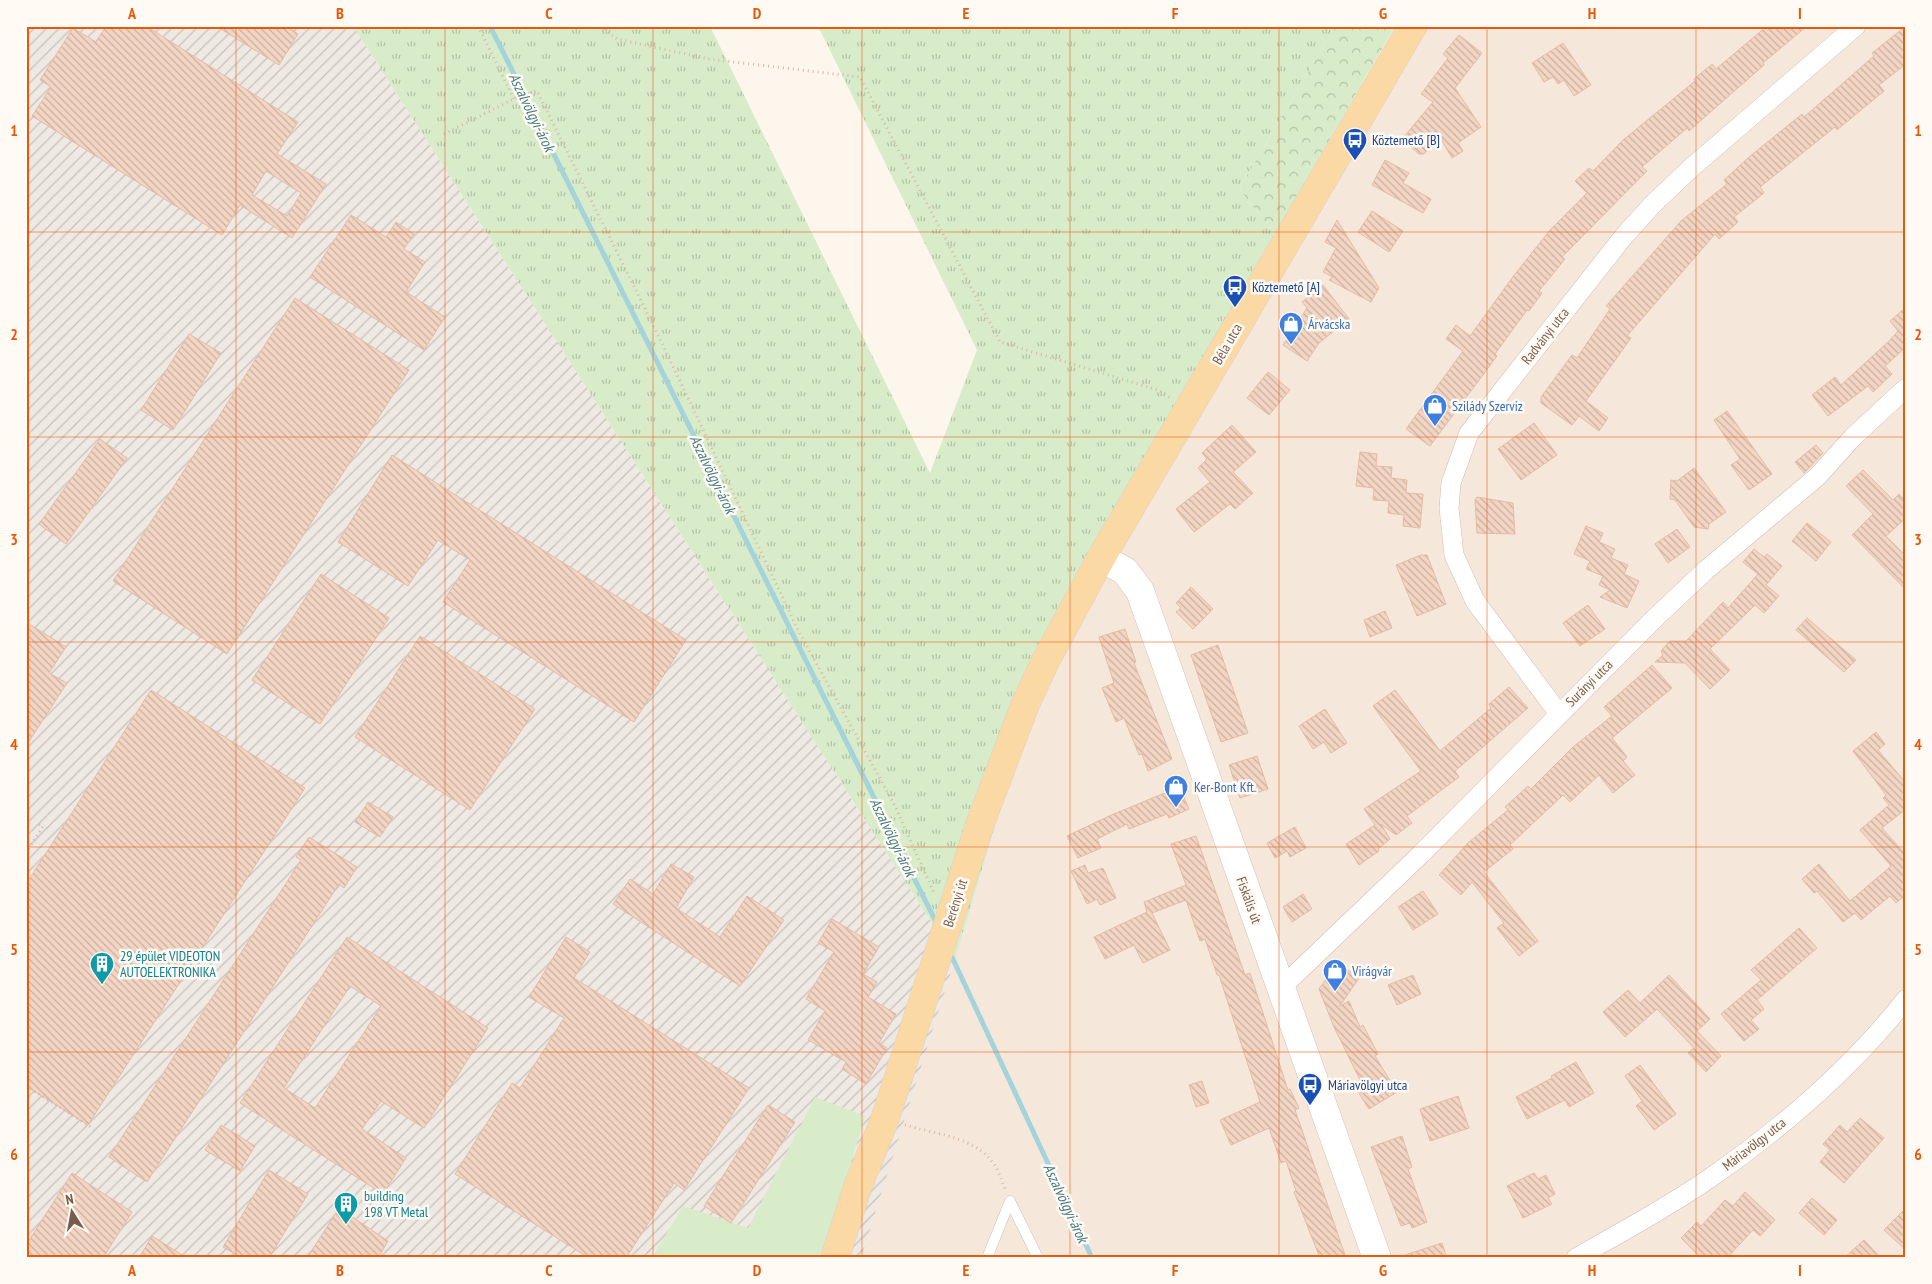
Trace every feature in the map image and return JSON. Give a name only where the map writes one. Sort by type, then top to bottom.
[{"type":"main road","name":"Béla utca","points":[[1101,558],[1413,26]]},
{"type":"main road","name":"Berényi út","points":[[835,1258],[858,1186],[885,1119],[980,824],[1025,705],[1049,654],[1101,558]]},
{"type":"street","name":"Radványi utca","points":[[1558,714],[1475,601],[1454,555],[1449,508],[1451,483],[1469,433],[1624,236],[1653,204],[1691,168],[1856,26]]},
{"type":"street","name":"Surányi utca","points":[[1281,988],[1421,854],[1558,714],[1706,570],[1818,476],[1853,437],[1906,388]]},
{"type":"street","name":"Fiskális út","points":[[1101,558],[1125,571],[1140,592],[1377,1258]]},
{"type":"street","name":"Máriavölgy utca","points":[[1576,1258],[1673,1202],[1743,1154],[1827,1083],[1888,1022],[1906,998]]},
{"type":"lane","points":[[986,1258],[1010,1201]]},
{"type":"lane","points":[[1010,1201],[1038,1258]]},
{"type":"path","points":[[478,26],[514,99]]},
{"type":"path","points":[[600,26],[617,39],[709,59],[860,77],[1000,342],[1158,390]]},
{"type":"path","points":[[444,134],[514,99],[537,91],[659,337],[799,632],[894,804],[948,924]]},
{"type":"path","points":[[26,853],[43,826],[38,824]]},
{"type":"path","points":[[26,1086],[94,1129]]},
{"type":"path","points":[[885,1119],[964,1141],[982,1150],[995,1165],[1010,1201]]},
{"type":"shaded area","points":[[26,26],[353,26],[955,959],[861,1258],[26,1258]]},
{"type":"shaded area","points":[[1395,26],[1906,26],[1906,1258],[861,1258],[1043,666],[1275,234]]},
{"type":"green space","points":[[353,26],[710,26],[930,473],[977,350],[818,26],[1335,26],[1239,189],[1275,234],[1043,666],[955,959]]},
{"type":"green space","points":[[1335,26],[1395,26],[1275,234],[1239,189]]},
{"type":"green space","points":[[815,1097],[865,1116],[822,1258],[652,1258],[683,1206],[748,1228]]},
{"type":"building","points":[[106,26],[146,26],[298,122],[277,154],[326,184],[292,238],[240,205],[222,235],[32,116],[51,87],[40,80],[73,28],[96,42]],"holes":[[[266,171],[301,193],[287,216],[252,195]]]},
{"type":"building","points":[[216,26],[286,26],[298,34],[279,65]]},
{"type":"building","points":[[1767,26],[1807,26],[1763,63],[1764,65],[1689,131],[1687,128],[1642,167],[1647,171],[1562,257],[1565,259],[1539,291],[1542,293],[1529,311],[1527,310],[1495,354],[1497,356],[1430,446],[1406,429],[1463,351],[1446,339],[1456,325],[1470,336],[1550,230],[1587,193],[1575,181],[1589,168],[1593,171],[1623,140],[1695,81],[1694,79],[1712,64],[1716,69]]},
{"type":"building","points":[[1906,26],[1906,64],[1879,85],[1884,91],[1837,130],[1835,127],[1760,187],[1764,193],[1734,217],[1738,222],[1719,239],[1715,234],[1627,336],[1631,338],[1586,401],[1608,418],[1599,431],[1579,416],[1572,425],[1541,403],[1541,397],[1572,355],[1577,358],[1610,309],[1606,306],[1681,221],[1727,184],[1724,180],[1749,157],[1802,114],[1804,117],[1874,56],[1872,53]]},
{"type":"building","points":[[1459,35],[1482,53],[1455,88],[1481,127],[1458,143],[1463,151],[1452,158],[1439,136],[1424,154],[1419,154],[1402,139],[1433,102],[1421,94],[1448,58],[1443,54]]},
{"type":"building","points":[[1563,43],[1591,85],[1574,96],[1564,80],[1558,84],[1553,77],[1544,82],[1532,63]]},
{"type":"building","points":[[1385,160],[1409,173],[1403,183],[1431,199],[1423,213],[1372,185]]},
{"type":"building","points":[[1372,211],[1403,231],[1389,252],[1358,232]]},
{"type":"building","points":[[351,215],[386,237],[396,222],[414,234],[404,249],[425,262],[406,292],[445,317],[424,350],[310,277]]},
{"type":"building","points":[[1337,220],[1379,288],[1371,302],[1329,280],[1333,277],[1323,272],[1336,248],[1325,242]]},
{"type":"building","points":[[1323,285],[1349,319],[1319,343],[1307,361],[1283,345],[1307,308],[1302,302]]},
{"type":"building","points":[[295,298],[409,370],[227,654],[113,581]]},
{"type":"building","points":[[1906,307],[1906,347],[1885,366],[1892,374],[1873,392],[1868,386],[1828,416],[1812,395],[1835,377],[1841,385],[1889,341],[1898,331],[1890,321]]},
{"type":"building","points":[[189,334],[221,353],[173,430],[141,410]]},
{"type":"building","points":[[1268,372],[1290,390],[1269,415],[1247,398]]},
{"type":"building","points":[[1727,411],[1772,474],[1749,490],[1731,465],[1740,459],[1714,420]]},
{"type":"building","points":[[1534,423],[1557,455],[1521,480],[1498,449]]},
{"type":"building","points":[[1232,425],[1256,452],[1233,472],[1253,493],[1235,509],[1230,504],[1194,532],[1176,509],[1210,482],[1198,468],[1207,459],[1202,453]]},
{"type":"building","points":[[100,439],[127,458],[66,544],[39,524]]},
{"type":"building","points":[[1816,445],[1823,453],[1804,473],[1795,462]]},
{"type":"building","points":[[1360,452],[1377,454],[1376,466],[1392,467],[1391,478],[1407,480],[1406,493],[1423,494],[1420,528],[1403,526],[1404,515],[1388,513],[1389,501],[1373,500],[1374,488],[1356,486]]},
{"type":"building","points":[[392,455],[686,640],[634,722],[443,602],[470,560],[438,540],[408,586],[338,542]]},
{"type":"building","points":[[1694,468],[1726,512],[1709,524],[1708,529],[1694,527],[1675,500],[1670,499],[1671,480],[1677,481]]},
{"type":"building","points":[[1863,470],[1893,500],[1899,494],[1906,501],[1906,518],[1886,536],[1906,556],[1906,590],[1852,535],[1873,514],[1846,486]]},
{"type":"building","points":[[1477,497],[1513,503],[1515,534],[1477,533],[1475,500]]},
{"type":"building","points":[[1807,523],[1831,542],[1816,561],[1792,541]]},
{"type":"building","points":[[1586,526],[1603,533],[1599,542],[1615,549],[1611,558],[1628,565],[1624,574],[1639,581],[1627,608],[1600,597],[1610,590],[1599,585],[1603,576],[1586,569],[1590,561],[1574,554]]},
{"type":"building","points":[[1677,529],[1690,547],[1668,563],[1655,544]]},
{"type":"building","points":[[1754,549],[1764,557],[1767,554],[1782,566],[1766,585],[1779,596],[1764,613],[1755,605],[1710,649],[1730,670],[1710,689],[1685,663],[1655,662],[1663,655],[1661,651],[1670,641],[1686,641],[1723,602],[1728,608],[1758,574],[1743,562]]},
{"type":"building","points":[[1421,555],[1427,555],[1446,604],[1417,616],[1396,565]]},
{"type":"building","points":[[321,574],[389,618],[320,724],[252,680]]},
{"type":"building","points":[[1191,587],[1213,609],[1193,629],[1176,612],[1181,608],[1176,603]]},
{"type":"building","points":[[1588,605],[1605,629],[1580,646],[1563,623]]},
{"type":"building","points":[[1385,611],[1392,628],[1370,637],[1364,620]]},
{"type":"building","points":[[1807,618],[1856,660],[1844,672],[1796,630]]},
{"type":"building","points":[[26,622],[66,647],[49,673],[67,683],[26,746]]},
{"type":"building","points":[[1125,629],[1136,662],[1134,663],[1172,759],[1148,771],[1142,754],[1139,755],[1124,718],[1116,722],[1102,688],[1114,683],[1099,637]]},
{"type":"building","points":[[420,636],[535,709],[470,810],[355,737]]},
{"type":"building","points":[[1218,645],[1248,733],[1221,742],[1191,655]]},
{"type":"building","points":[[1652,665],[1672,688],[1612,738],[1627,757],[1623,761],[1635,775],[1613,793],[1599,775],[1570,802],[1563,795],[1510,845],[1513,849],[1484,872],[1538,941],[1519,956],[1497,928],[1504,923],[1472,882],[1461,895],[1439,875],[1468,843],[1508,810],[1505,807],[1528,786],[1531,789],[1573,747],[1612,716],[1604,707]]},
{"type":"building","points":[[1509,687],[1528,708],[1455,771],[1459,777],[1407,816],[1412,823],[1396,835],[1381,824],[1390,839],[1378,849],[1379,851],[1359,865],[1346,844],[1375,825],[1364,809],[1421,771],[1373,706],[1395,690],[1440,751],[1491,708],[1489,704]]},
{"type":"building","name":"29 épület VIDEOTON AUTOELEKTRONIKA","points":[[151,690],[305,788],[88,1125],[26,1086],[26,884]]},
{"type":"building","points":[[1325,709],[1347,743],[1331,753],[1324,742],[1313,749],[1299,726]]},
{"type":"building","points":[[1876,732],[1885,744],[1878,750],[1906,783],[1906,809],[1882,828],[1906,855],[1906,895],[1896,903],[1890,896],[1861,920],[1855,913],[1843,922],[1817,891],[1814,893],[1802,879],[1819,864],[1850,901],[1891,866],[1860,830],[1889,805],[1883,798],[1886,795],[1853,751]]},
{"type":"building","points":[[1257,756],[1268,789],[1240,798],[1229,765]]},
{"type":"building","points":[[1177,782],[1189,809],[1169,818],[1167,814],[1129,829],[1127,824],[1097,839],[1101,848],[1078,858],[1067,836],[1167,792],[1165,786]]},
{"type":"building","points":[[368,802],[393,817],[380,837],[355,822]]},
{"type":"building","points":[[1295,827],[1306,848],[1290,857],[1287,851],[1275,858],[1267,843]]},
{"type":"building","points":[[1196,836],[1245,975],[1250,973],[1288,1090],[1290,1089],[1299,1108],[1295,1110],[1346,1258],[1320,1258],[1294,1192],[1296,1191],[1286,1161],[1281,1163],[1269,1128],[1231,1145],[1220,1120],[1260,1102],[1219,975],[1217,975],[1205,939],[1200,941],[1186,900],[1152,913],[1170,950],[1143,963],[1134,945],[1105,959],[1094,937],[1147,912],[1144,902],[1186,885],[1171,844]]},
{"type":"building","points":[[309,837],[357,867],[344,888],[339,884],[147,1182],[109,1157],[301,860],[296,857]]},
{"type":"building","points":[[671,864],[694,877],[676,908],[720,937],[747,896],[784,920],[740,986],[613,904],[630,879],[653,894]]},
{"type":"building","points":[[1085,865],[1088,873],[1103,868],[1116,898],[1100,905],[1097,899],[1087,904],[1071,871]]},
{"type":"building","points":[[1423,891],[1438,914],[1413,930],[1398,907]]},
{"type":"building","points":[[1303,894],[1312,909],[1292,922],[1283,907]]},
{"type":"building","points":[[832,919],[879,947],[863,974],[877,982],[868,997],[896,1014],[879,1043],[887,1048],[866,1084],[842,1069],[846,1062],[808,1040],[825,1011],[806,999],[834,952],[818,943]]},
{"type":"building","points":[[1799,928],[1817,948],[1757,1000],[1764,1009],[1751,1020],[1759,1029],[1744,1041],[1721,1014],[1761,980],[1751,970]]},
{"type":"building","points":[[347,937],[488,1028],[424,1128],[381,1101],[362,1129],[406,1158],[383,1194],[240,1103]],"holes":[[[350,986],[381,1006],[315,1108],[284,1088]]]},
{"type":"building","points":[[566,937],[590,952],[574,978],[749,1088],[684,1190],[674,1183],[626,1258],[589,1258],[455,1174],[512,1083],[520,1088],[564,1018],[529,997]]},
{"type":"building","points":[[1338,963],[1359,978],[1340,1006],[1349,1001],[1360,1027],[1363,1025],[1378,1054],[1375,1056],[1397,1092],[1369,1109],[1353,1084],[1360,1080],[1334,1027],[1319,989]]},
{"type":"building","points":[[1413,975],[1421,994],[1397,1005],[1388,985]]},
{"type":"building","points":[[1669,975],[1710,1019],[1697,1031],[1721,1056],[1706,1072],[1688,1053],[1694,1048],[1657,1009],[1625,1037],[1603,1012],[1628,990],[1640,1003]]},
{"type":"building","points":[[1576,1062],[1594,1093],[1569,1107],[1565,1100],[1527,1119],[1516,1097],[1552,1078],[1551,1076]]},
{"type":"building","points":[[1640,1065],[1676,1114],[1654,1130],[1636,1106],[1642,1101],[1625,1076]]},
{"type":"building","points":[[1202,1081],[1209,1103],[1196,1107],[1189,1085]]},
{"type":"building","points":[[1458,1096],[1469,1128],[1430,1141],[1420,1109]]},
{"type":"building","points":[[768,1105],[795,1122],[731,1223],[704,1206]]},
{"type":"building","points":[[1860,1118],[1884,1138],[1844,1183],[1820,1162],[1830,1150],[1823,1144],[1840,1125],[1847,1132]]},
{"type":"building","points":[[221,1125],[255,1146],[240,1171],[205,1150]]},
{"type":"building","points":[[1402,1136],[1412,1167],[1408,1169],[1427,1222],[1412,1228],[1410,1223],[1401,1226],[1371,1147]]},
{"type":"building","points":[[269,1170],[308,1194],[269,1258],[242,1258],[223,1247]]},
{"type":"building","points":[[72,1173],[132,1212],[103,1258],[26,1258],[26,1245]]},
{"type":"building","points":[[1534,1173],[1538,1179],[1546,1175],[1555,1194],[1548,1198],[1552,1204],[1523,1218],[1507,1186]]},
{"type":"building","points":[[1745,1192],[1775,1220],[1760,1236],[1753,1230],[1727,1258],[1701,1258],[1681,1238],[1697,1222],[1701,1226],[1725,1200],[1733,1206]]},
{"type":"building","points":[[1812,1198],[1837,1220],[1824,1235],[1799,1213]]},
{"type":"building","name":"building 198 VT Metal","points":[[339,1208],[388,1241],[378,1258],[307,1258]]},
{"type":"building","points":[[1906,1208],[1906,1250],[1884,1230]]},
{"type":"building","points":[[152,1236],[187,1258],[139,1258]]},
{"type":"building","points":[[1864,1240],[1881,1258],[1844,1258]]},
{"type":"building","points":[[1442,1243],[1447,1258],[1405,1258],[1405,1255]]},
{"type":"waterway","name":"Aszalvölgyi-árok","points":[[490,26],[936,922]]},
{"type":"waterway","name":"Aszalvölgyi-árok","points":[[952,957],[1092,1258]]},
{"type":"place","name":"Köztemető [B]","points":[[1355,161]]},
{"type":"place","name":"Köztemető [A]","points":[[1235,308]]},
{"type":"place","name":"Árvácska","points":[[1291,345]]},
{"type":"place","name":"Szilády Szerviz","points":[[1435,427]]},
{"type":"place","name":"Ker-Bont Kft.","points":[[1176,808]]},
{"type":"place","name":"29 épület VIDEOTON AUTOELEKTRONIKA","points":[[102,985]]},
{"type":"place","name":"Virágvár","points":[[1335,992]]},
{"type":"place","name":"Máriavölgyi utca","points":[[1310,1106]]},
{"type":"place","name":"building 198 VT Metal","points":[[346,1225]]}]
